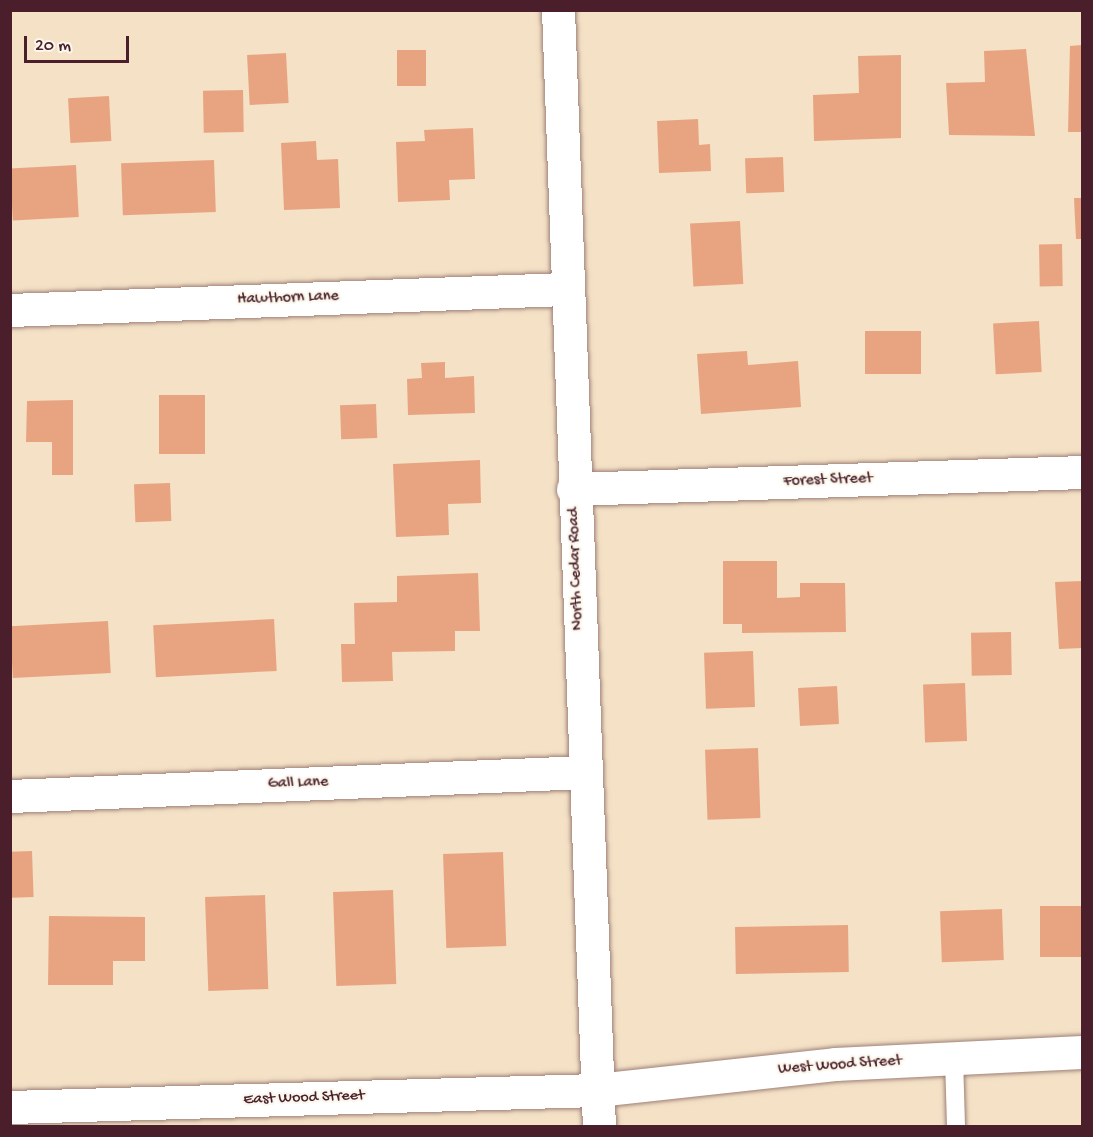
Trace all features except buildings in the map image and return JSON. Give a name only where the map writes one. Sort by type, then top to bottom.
[{"type":"street","name":"North Cedar Road","points":[[558,10],[565,289],[599,1126]]},
{"type":"street","name":"Hawthorn Lane","points":[[10,310],[565,289]]},
{"type":"street","name":"Forest Street","points":[[573,489],[1083,472]]},
{"type":"street","name":"Gall Lane","points":[[10,796],[585,772]]},
{"type":"street","name":"West Wood Street","points":[[597,1090],[835,1064],[1083,1052]]},
{"type":"street","name":"East Wood Street","points":[[10,1107],[597,1090]]},
{"type":"lane","points":[[954,1058],[956,1126]]}]
